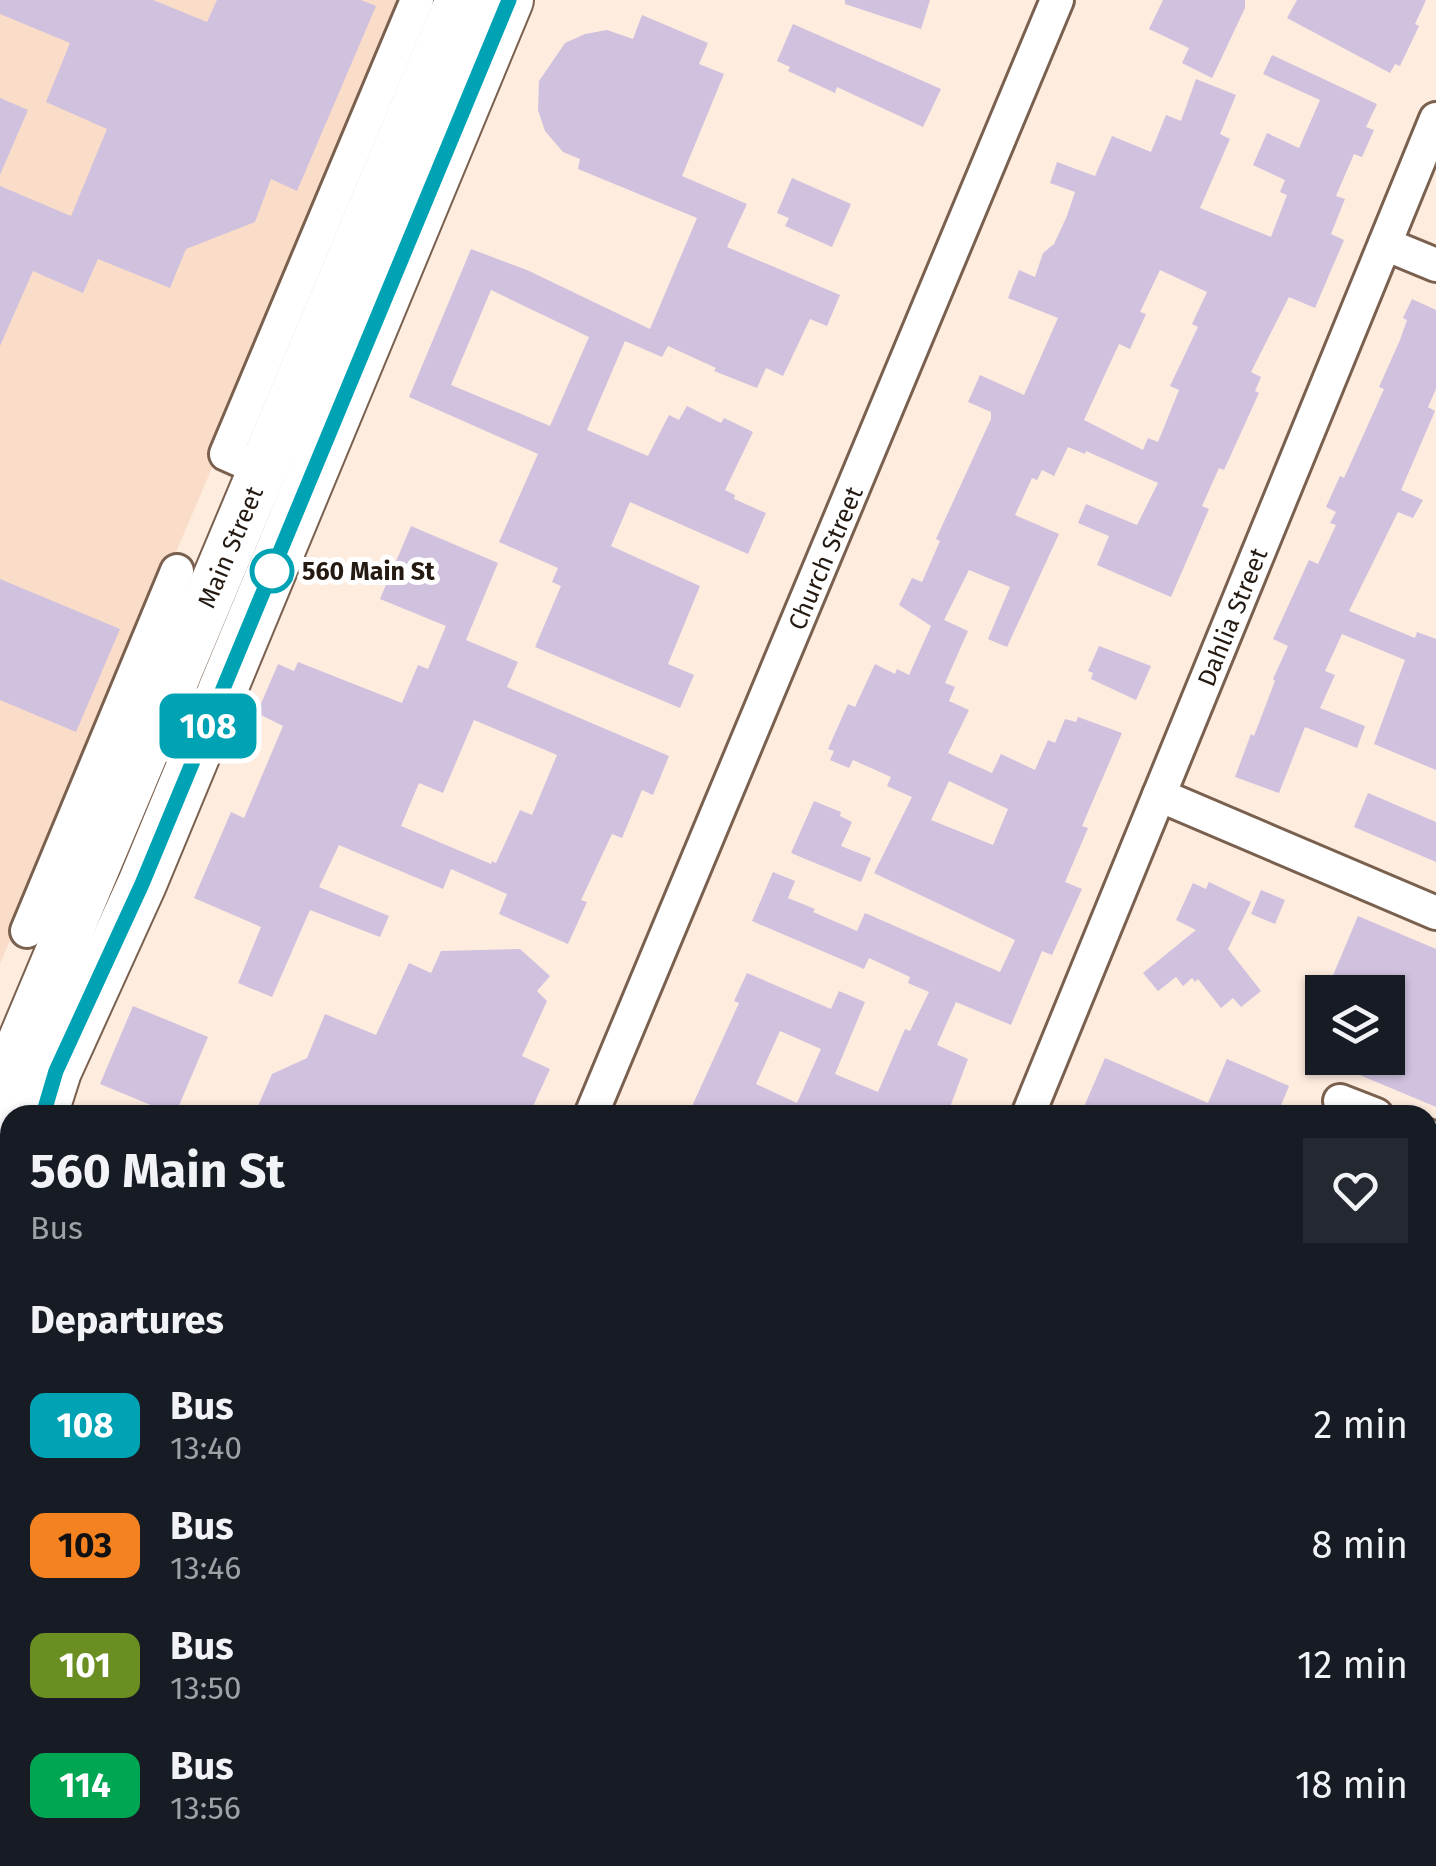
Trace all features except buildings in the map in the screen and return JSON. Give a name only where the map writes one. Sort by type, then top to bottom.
[{"type":"highway","name":"Main Street","points":[[0,1094],[101,800],[355,197],[460,0]]},
{"type":"highway","name":"Main Street","points":[[46,1105],[56,1071],[142,884],[509,0]]},
{"type":"street","points":[[355,197],[417,0]]},
{"type":"street","name":"Church Street","points":[[595,1105],[1058,0]]},
{"type":"street","name":"Dahlia Street","points":[[1032,1105],[1436,118]]},
{"type":"street","points":[[1386,244],[1436,265]]},
{"type":"street","points":[[151,683],[177,572]]},
{"type":"street","points":[[1159,795],[1436,913]]},
{"type":"street","points":[[27,930],[101,800]]},
{"type":"street","points":[[1340,1100],[1352,1105]]},
{"type":"shaded area","points":[[0,0],[412,0],[0,964]]},
{"type":"bus line","name":"108","points":[[46,1105],[56,1071],[142,884],[509,0]]},
{"type":"place","name":"560 Main St","points":[[272,571]]}]
